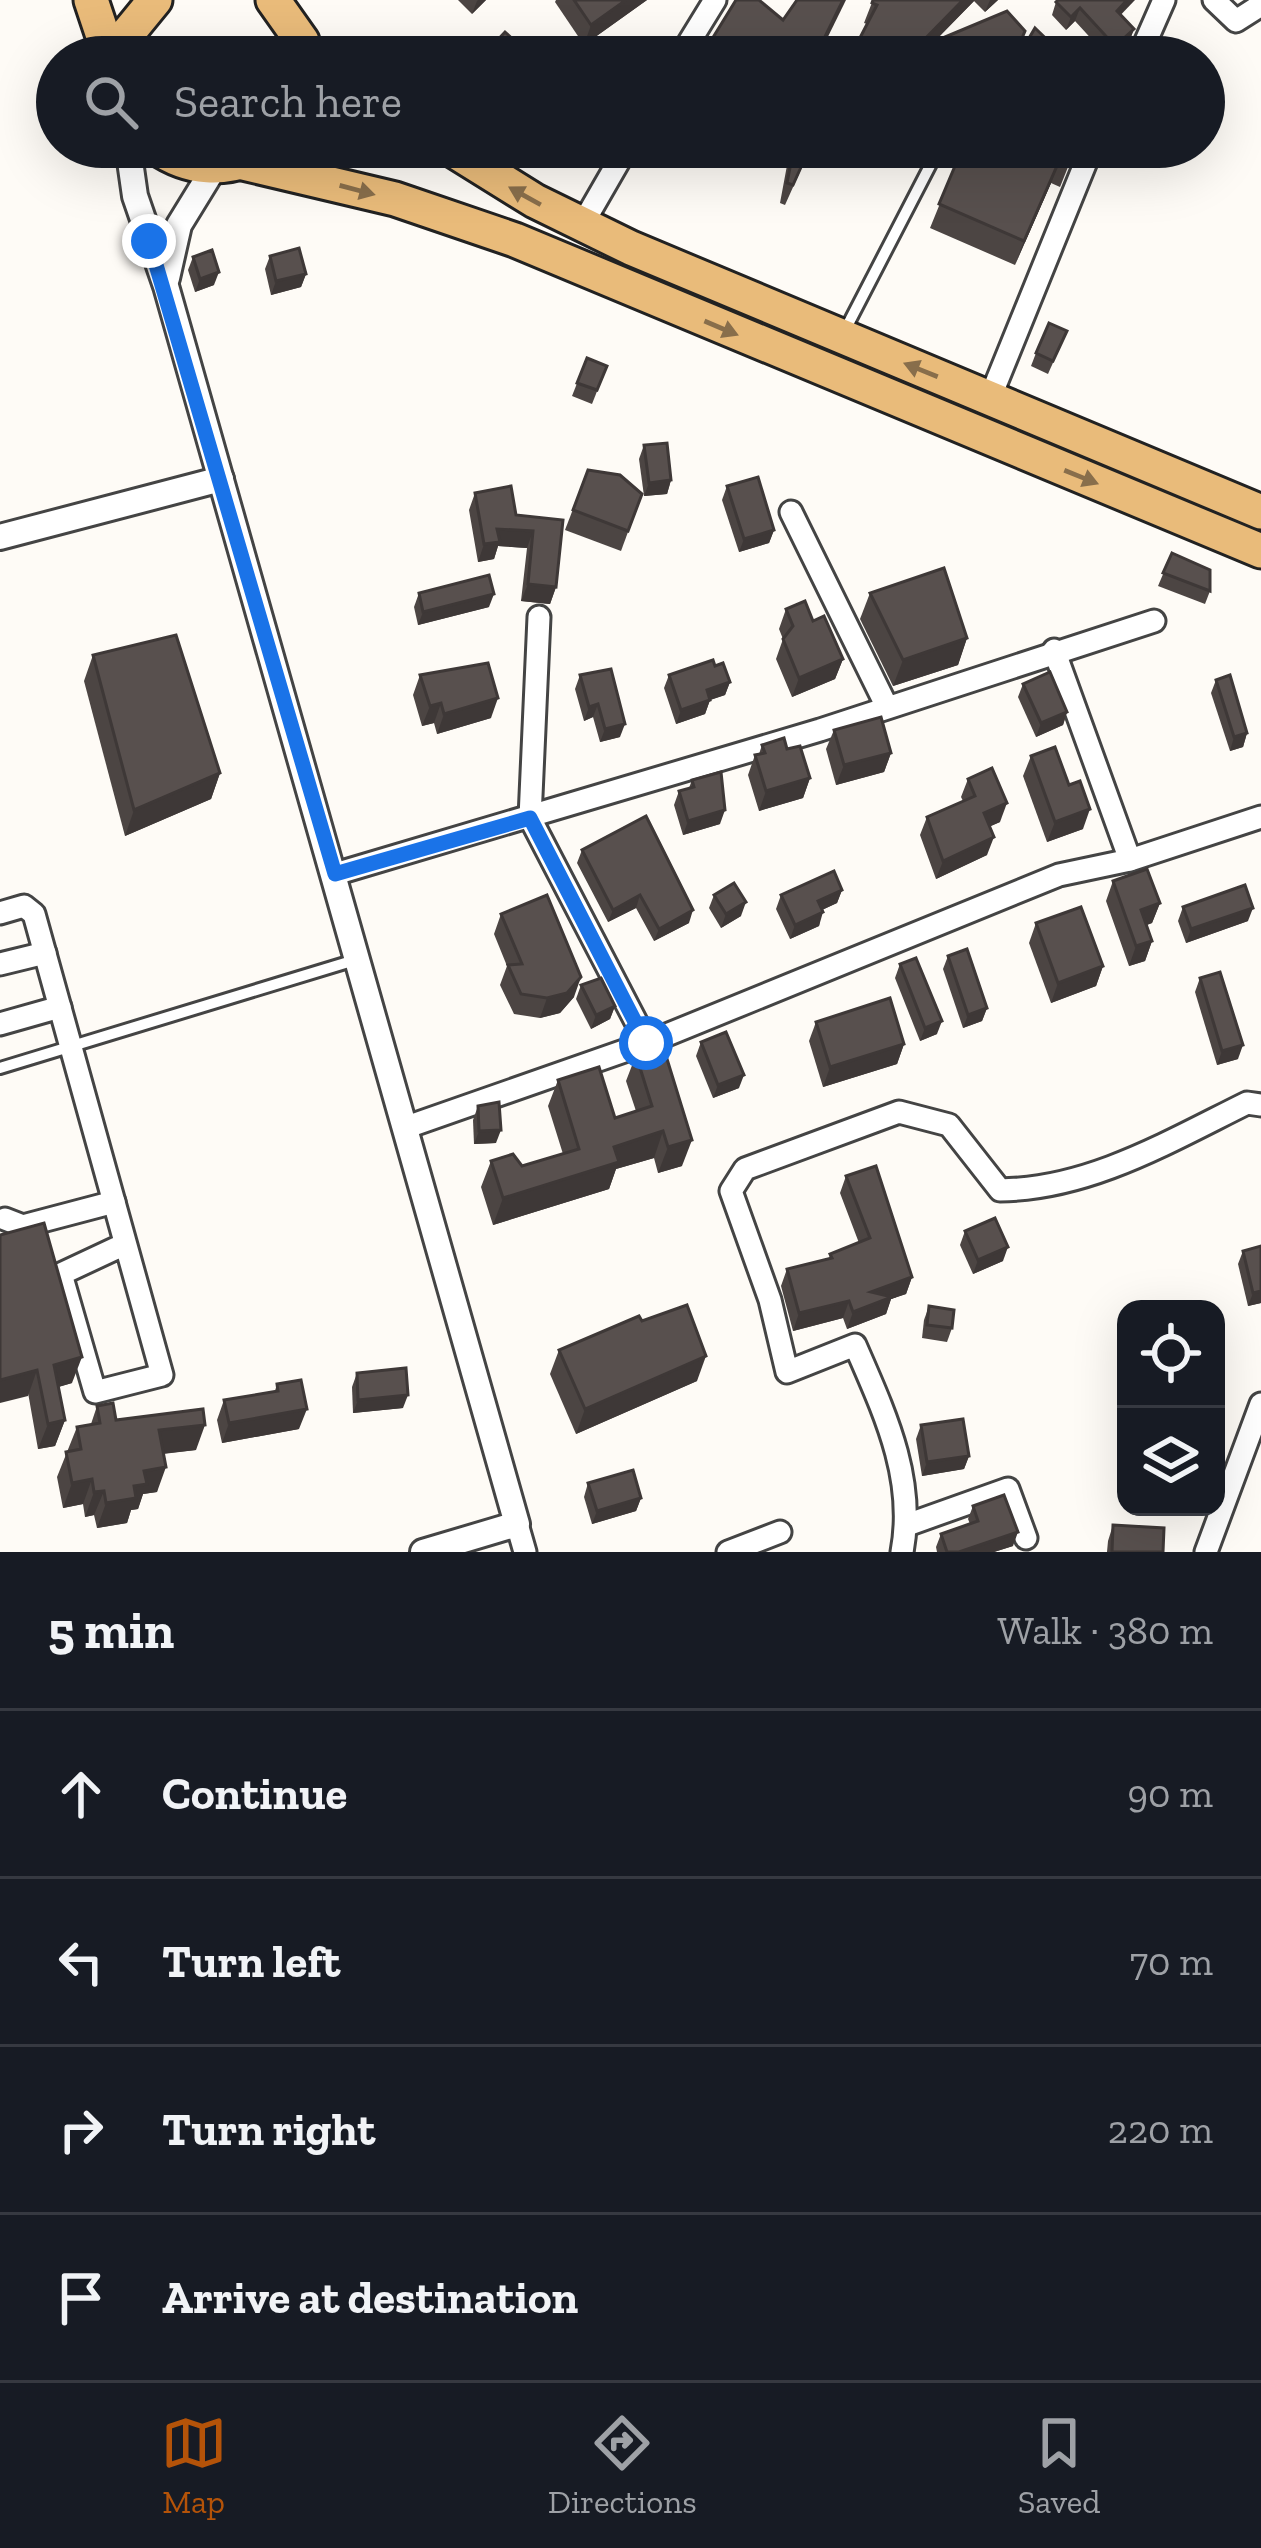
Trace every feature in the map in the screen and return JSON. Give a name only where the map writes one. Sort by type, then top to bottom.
[{"type":"main road","points":[[91,0],[103,36]]},
{"type":"main road","points":[[127,36],[155,0]]},
{"type":"main road","points":[[280,7],[295,36]]},
{"type":"main road","points":[[280,7],[312,36]]},
{"type":"main road","points":[[239,168],[395,200],[515,240],[1261,551]]},
{"type":"main road","points":[[484,168],[582,225],[1261,512]]},
{"type":"street","points":[[693,36],[716,0]]},
{"type":"street","points":[[1148,36],[1164,0]]},
{"type":"street","points":[[1214,0],[1235,21],[1261,5]]},
{"type":"street","points":[[131,168],[135,196],[166,286],[525,1552]]},
{"type":"street","points":[[166,286],[170,247],[228,168]]},
{"type":"street","points":[[582,225],[616,168]]},
{"type":"street","points":[[990,398],[1083,168]]},
{"type":"street","points":[[0,537],[221,479]]},
{"type":"street","points":[[791,512],[887,707]]},
{"type":"street","points":[[538,616],[530,818],[646,1043]]},
{"type":"street","points":[[335,874],[530,818],[1154,621]]},
{"type":"street","points":[[1054,650],[1130,860]]},
{"type":"street","points":[[407,1127],[646,1043],[1059,875],[1130,860],[1261,818]]},
{"type":"street","points":[[0,913],[24,906],[34,914],[162,1375],[95,1392],[61,1274],[125,1244]]},
{"type":"street","points":[[0,964],[45,953]]},
{"type":"street","points":[[0,1024],[59,1007]]},
{"type":"street","points":[[902,1552],[907,1526],[899,1454],[855,1345],[787,1372],[770,1300],[731,1191],[745,1169],[899,1112],[949,1125],[1000,1190],[1046,1190],[1094,1174],[1246,1103],[1261,1105]]},
{"type":"street","points":[[5,1219],[23,1226],[114,1202]]},
{"type":"street","points":[[1206,1552],[1261,1404]]},
{"type":"street","points":[[907,1526],[1008,1489],[1026,1538]]},
{"type":"street","points":[[423,1552],[518,1524]]},
{"type":"street","points":[[728,1552],[779,1532]]},
{"type":"lane","points":[[842,337],[929,168]]},
{"type":"lane","points":[[0,1067],[355,961]]},
{"type":"building","points":[[574,0],[626,0],[591,25]]},
{"type":"building","points":[[736,0],[759,0],[783,20],[797,0],[843,0],[825,36],[714,36]]},
{"type":"building","points":[[963,0],[928,36],[861,36],[877,5],[872,3]]},
{"type":"building","points":[[1127,0],[1117,11],[1134,29],[1126,36],[1106,36],[1080,8],[1071,17],[1056,2]]},
{"type":"building","points":[[1007,11],[1025,31],[1023,36],[947,36]]},
{"type":"building","points":[[790,168],[801,168],[793,185],[787,183]]},
{"type":"building","points":[[954,168],[1056,168],[1024,241],[939,204]]},
{"type":"building","points":[[299,248],[306,274],[276,281],[270,256]]},
{"type":"building","points":[[212,250],[219,272],[200,279],[193,257]]},
{"type":"building","points":[[1049,323],[1067,331],[1053,361],[1036,353]]},
{"type":"building","points":[[587,358],[607,366],[597,390],[577,383]]},
{"type":"building","points":[[667,443],[671,480],[649,483],[644,445]]},
{"type":"building","points":[[588,470],[620,475],[642,494],[628,531],[573,510]]},
{"type":"building","points":[[758,477],[774,530],[744,539],[727,486]]},
{"type":"building","points":[[511,486],[516,515],[563,520],[556,587],[528,584],[533,531],[497,529],[500,542],[484,544],[475,493]]},
{"type":"building","points":[[1172,553],[1210,570],[1210,591],[1163,573]]},
{"type":"building","points":[[944,568],[967,638],[903,660],[870,593]]},
{"type":"building","points":[[489,575],[494,594],[423,612],[419,593]]},
{"type":"building","points":[[805,601],[813,621],[824,616],[843,659],[799,678],[783,639],[793,626],[786,609]]},
{"type":"building","points":[[176,635],[220,773],[134,810],[93,655]]},
{"type":"building","points":[[713,660],[715,666],[723,663],[730,682],[707,690],[710,700],[681,710],[669,675]]},
{"type":"building","points":[[488,663],[498,698],[444,714],[441,703],[430,706],[420,675]]},
{"type":"building","points":[[611,669],[625,724],[605,729],[598,704],[589,707],[580,675]]},
{"type":"building","points":[[1050,672],[1067,712],[1041,723],[1023,684]]},
{"type":"building","points":[[1230,675],[1247,733],[1234,737],[1216,680]]},
{"type":"building","points":[[881,717],[891,753],[844,765],[834,730]]},
{"type":"building","points":[[784,738],[787,749],[800,746],[810,778],[766,791],[755,755],[765,753],[762,745]]},
{"type":"building","points":[[1055,747],[1069,785],[1080,781],[1090,809],[1055,822],[1031,756]]},
{"type":"building","points":[[992,768],[1007,803],[984,813],[994,837],[943,861],[927,817],[975,796],[968,779]]},
{"type":"building","points":[[721,772],[725,810],[688,821],[679,791],[694,787],[692,780]]},
{"type":"building","points":[[646,816],[693,910],[659,929],[640,895],[613,910],[582,850]]},
{"type":"building","points":[[1147,869],[1160,903],[1141,910],[1152,941],[1136,946],[1113,881]]},
{"type":"building","points":[[834,871],[842,890],[818,901],[823,912],[795,925],[781,895]]},
{"type":"building","points":[[734,883],[746,902],[726,914],[714,895]]},
{"type":"building","points":[[1245,885],[1253,908],[1191,929],[1183,907]]},
{"type":"building","points":[[547,895],[581,977],[567,993],[547,998],[521,994],[508,965],[522,964],[501,914]]},
{"type":"building","points":[[1081,907],[1103,966],[1058,983],[1036,923]]},
{"type":"building","points":[[967,949],[987,1008],[968,1015],[948,956]]},
{"type":"building","points":[[916,958],[942,1021],[925,1028],[900,964]]},
{"type":"building","points":[[1220,972],[1243,1045],[1222,1051],[1200,978]]},
{"type":"building","points":[[601,978],[615,1006],[596,1015],[581,985]]},
{"type":"building","points":[[890,998],[904,1044],[830,1067],[816,1022]]},
{"type":"building","points":[[726,1032],[744,1075],[718,1085],[701,1042]]},
{"type":"building","points":[[663,1046],[692,1140],[668,1147],[663,1131],[614,1147],[619,1162],[503,1198],[491,1161],[513,1154],[522,1166],[579,1149],[558,1080],[599,1067],[615,1118],[652,1106],[636,1055]]},
{"type":"building","points":[[499,1102],[501,1130],[479,1131],[478,1106]]},
{"type":"building","points":[[876,1166],[912,1277],[871,1292],[892,1297],[853,1312],[849,1301],[799,1313],[787,1269],[832,1258],[830,1254],[870,1238],[846,1176]]},
{"type":"building","points":[[995,1218],[1008,1247],[978,1260],[965,1231]]},
{"type":"building","points":[[44,1223],[82,1357],[54,1365],[65,1420],[48,1424],[37,1370],[0,1380],[0,1235]]},
{"type":"building","points":[[1261,1246],[1261,1291],[1253,1293],[1243,1251]]},
{"type":"building","points":[[687,1305],[706,1356],[585,1409],[559,1350],[639,1316],[642,1321]]},
{"type":"building","points":[[929,1306],[954,1310],[952,1328],[927,1325]]},
{"type":"building","points":[[406,1368],[408,1395],[358,1400],[357,1373]]},
{"type":"building","points":[[301,1380],[307,1409],[229,1423],[224,1400],[278,1391],[277,1384]]},
{"type":"building","points":[[113,1403],[116,1420],[203,1409],[205,1425],[159,1430],[166,1467],[144,1471],[147,1484],[134,1486],[136,1498],[106,1503],[104,1491],[94,1492],[92,1479],[72,1483],[66,1452],[81,1449],[77,1427],[100,1423],[97,1406]]},
{"type":"building","points":[[963,1419],[969,1456],[927,1462],[921,1425]]},
{"type":"building","points":[[633,1470],[641,1498],[597,1511],[588,1483]]},
{"type":"building","points":[[1004,1495],[1018,1532],[947,1552],[941,1534],[978,1521],[973,1506]]},
{"type":"building","points":[[1113,1525],[1164,1528],[1163,1552],[1112,1552]]},
{"type":"route","points":[[149,241],[166,286],[335,874],[530,818],[646,1043]]}]
